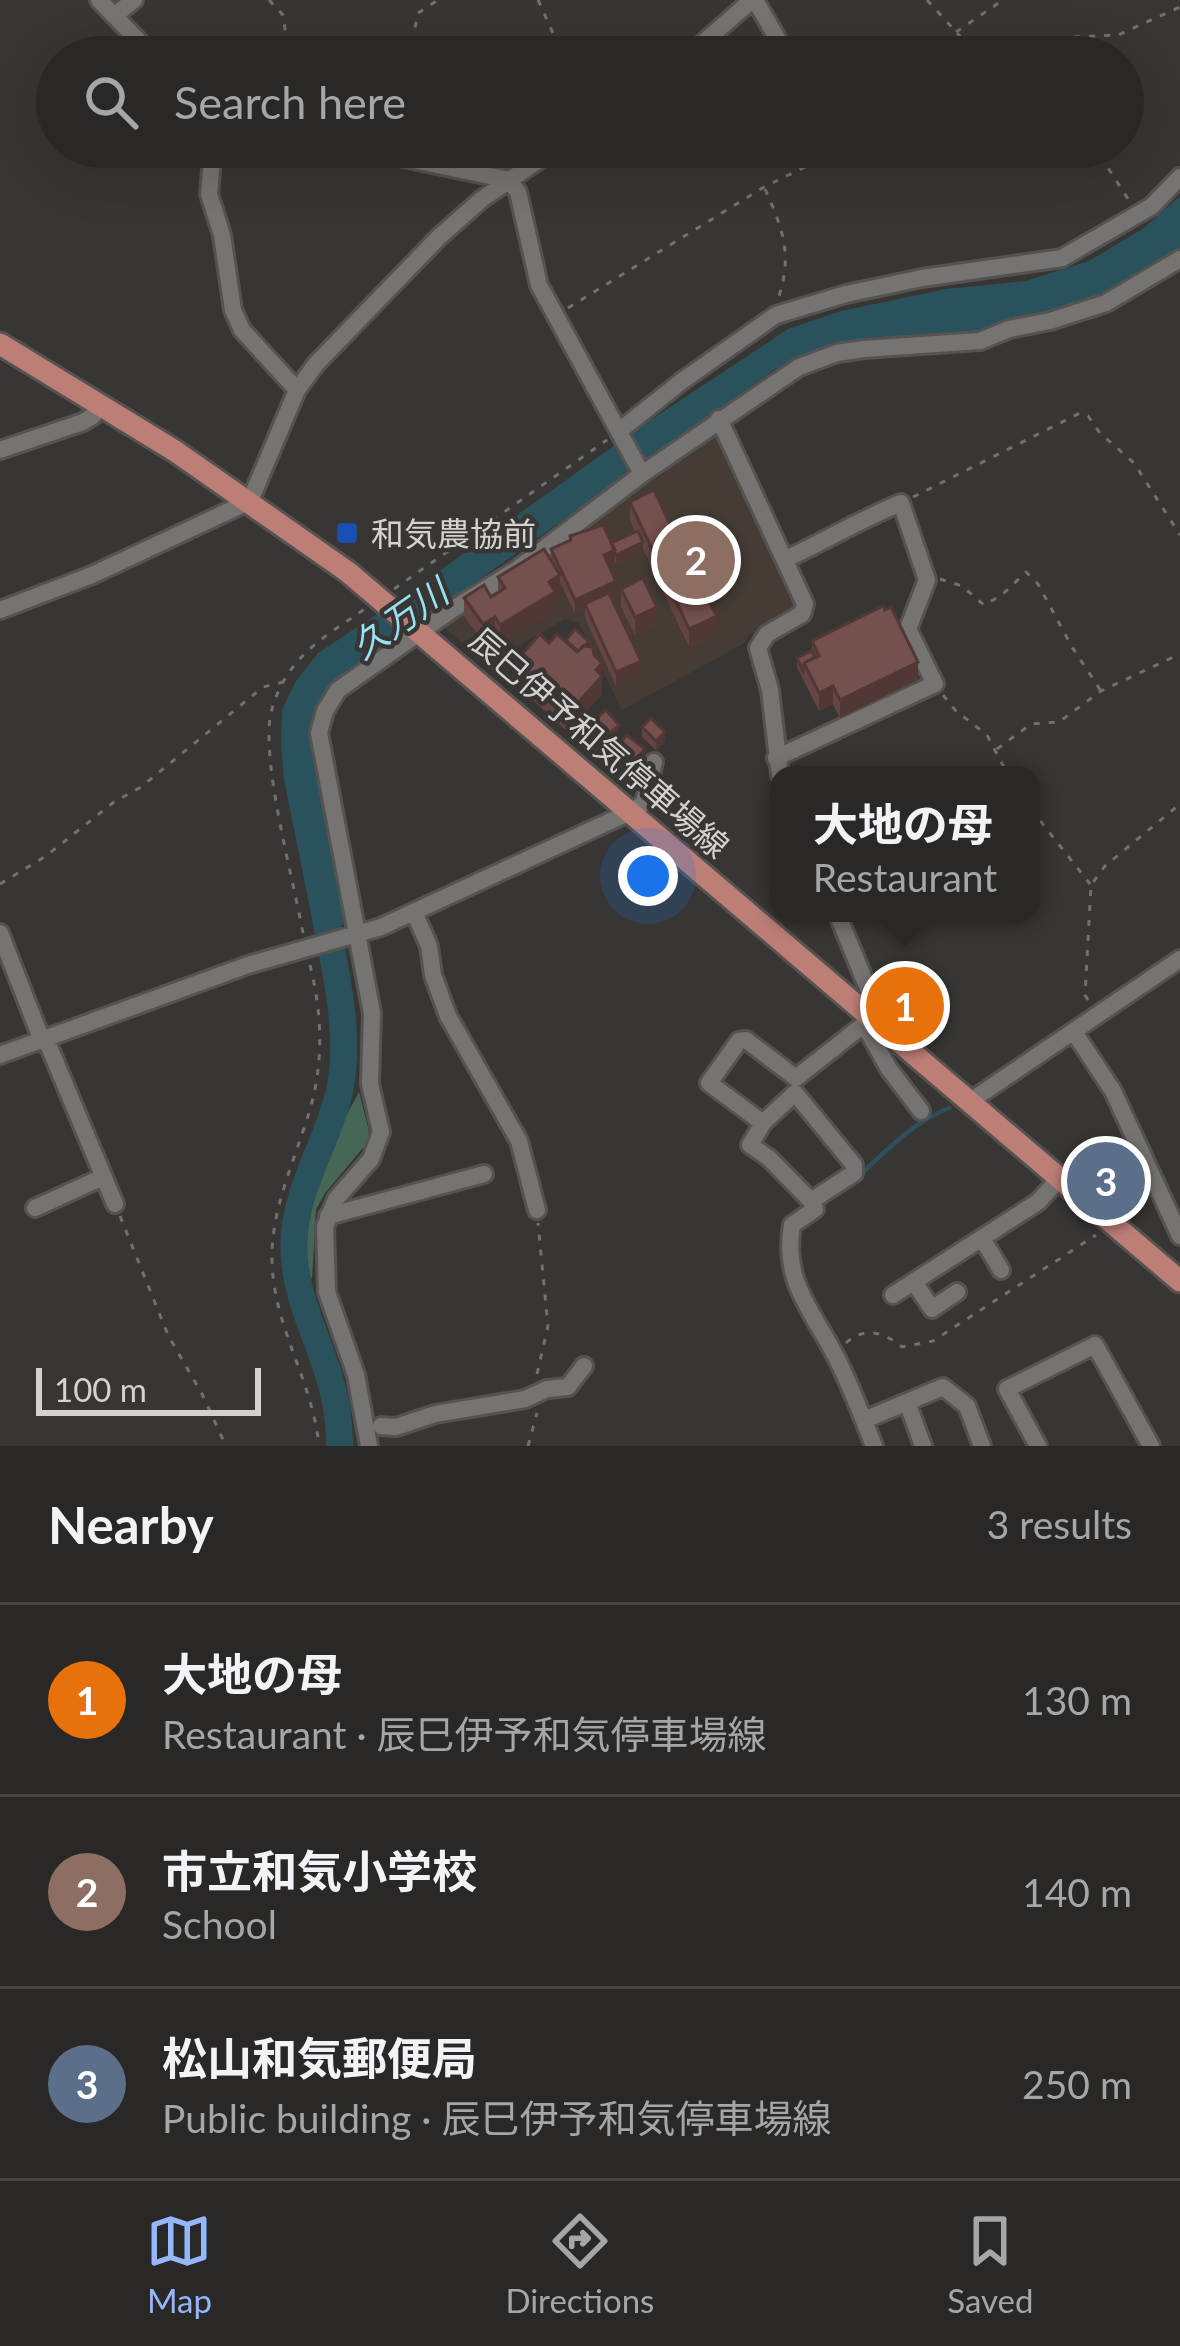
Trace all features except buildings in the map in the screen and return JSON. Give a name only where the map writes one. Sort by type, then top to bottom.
[{"type":"main road","name":"辰巳伊予和気停車場線","points":[[0,344],[250,501],[383,601],[868,1021],[1180,1281]]},
{"type":"street","points":[[100,0],[134,36]]},
{"type":"street","points":[[114,16],[134,0]]},
{"type":"street","points":[[711,36],[753,0],[775,36]]},
{"type":"street","points":[[211,168],[208,194],[221,235],[232,310],[242,330],[297,390]]},
{"type":"street","points":[[452,168],[509,180],[518,192],[539,285],[641,471]]},
{"type":"street","points":[[0,610],[92,575],[250,501],[297,390],[375,301],[440,237],[527,168]]},
{"type":"street","points":[[620,433],[682,381],[776,315],[922,278],[1062,258],[1152,206],[1180,177]]},
{"type":"street","points":[[380,1446],[381,1426],[356,1375],[327,1292],[328,1216],[336,1199],[371,1159],[381,1132],[370,1084],[372,1013],[319,733],[338,690],[417,629],[516,570],[641,471],[783,376],[817,359],[864,349],[980,341],[1009,328],[1050,321],[1106,303],[1180,259]]},
{"type":"street","points":[[0,450],[83,422],[99,404]]},
{"type":"street","points":[[719,419],[803,598],[804,610],[798,617],[767,634],[758,648],[770,690],[778,766]]},
{"type":"street","points":[[780,766],[935,683],[908,629],[927,580],[901,503],[786,559]]},
{"type":"street","points":[[0,1055],[248,965],[355,936],[414,912],[630,812],[644,803],[654,762]]},
{"type":"street","points":[[414,912],[429,946],[433,975],[448,1016],[519,1141],[537,1210]]},
{"type":"street","points":[[845,922],[869,991],[868,1021],[889,1069],[921,1112]]},
{"type":"street","points":[[0,934],[115,1204]]},
{"type":"street","points":[[969,1102],[1180,959]]},
{"type":"street","points":[[868,1021],[795,1086],[750,1145],[769,1158],[815,1209],[792,1225],[788,1249],[803,1305],[835,1354],[874,1446]]},
{"type":"street","points":[[1074,1032],[1113,1091],[1180,1236]]},
{"type":"street","points":[[763,1124],[709,1083],[739,1041],[746,1040],[795,1086],[854,1165],[854,1173],[811,1201]]},
{"type":"street","points":[[328,1216],[484,1174]]},
{"type":"street","points":[[34,1208],[103,1177]]},
{"type":"street","points":[[893,1295],[1038,1202],[1059,1179]]},
{"type":"street","points":[[982,1238],[1001,1270]]},
{"type":"street","points":[[914,1282],[932,1309],[957,1292]]},
{"type":"street","points":[[1038,1446],[1007,1389],[1095,1345],[1151,1446]]},
{"type":"street","points":[[381,1426],[396,1427],[435,1414],[568,1387],[584,1366]]},
{"type":"street","points":[[356,1375],[369,1446]]},
{"type":"street","points":[[864,1420],[943,1388],[967,1406],[982,1446]]},
{"type":"street","points":[[907,1402],[923,1446]]},
{"type":"path","points":[[269,0],[283,15],[286,36]]},
{"type":"path","points":[[413,36],[418,13],[438,0]]},
{"type":"path","points":[[538,0],[554,36]]},
{"type":"path","points":[[928,0],[960,36]]},
{"type":"path","points":[[956,32],[1004,0]]},
{"type":"path","points":[[1096,36],[1118,35],[1180,7]]},
{"type":"path","points":[[554,316],[764,187],[803,168]]},
{"type":"path","points":[[1108,168],[1137,216]]},
{"type":"path","points":[[764,187],[788,247],[776,315]]},
{"type":"path","points":[[901,503],[1080,413],[1128,455],[1180,535]]},
{"type":"path","points":[[927,580],[955,582],[985,605],[1002,596],[1026,572],[1038,584],[1101,691]]},
{"type":"path","points":[[997,749],[1031,724],[1059,722],[1101,691],[1180,654]]},
{"type":"path","points":[[0,884],[46,856],[114,802],[141,788],[263,687],[283,682]]},
{"type":"path","points":[[935,683],[956,711],[987,735],[1004,766]]},
{"type":"path","points":[[1097,1017],[1085,995],[1090,885],[1105,866],[1180,803]]},
{"type":"path","points":[[1040,821],[1090,885]]},
{"type":"path","points":[[115,1204],[168,1335],[226,1446]]},
{"type":"path","points":[[528,1446],[538,1363],[548,1326],[537,1210]]},
{"type":"path","points":[[835,1354],[864,1332],[878,1333],[902,1347],[933,1341],[1113,1224]]},
{"type":"shaded area","points":[[720,436],[801,606],[748,636],[743,644],[622,710],[579,623],[565,619],[487,664],[441,625],[569,545],[612,502],[664,474],[672,460]]},
{"type":"green space","points":[[359,1092],[369,1131],[367,1143],[316,1210],[312,1279],[303,1256],[305,1207],[323,1159]]},
{"type":"water","points":[[1180,196],[1180,249],[1139,278],[1086,302],[967,334],[821,348],[774,370],[338,680],[318,703],[309,731],[345,924],[315,934],[281,743],[282,710],[296,681],[318,653],[788,329],[841,311],[946,289],[1025,281],[1089,261],[1144,228]]},
{"type":"waterway","name":"久万川","points":[[325,914],[340,1001],[343,1067],[335,1109],[299,1206],[294,1248],[303,1303],[335,1398],[340,1446]]},
{"type":"waterway","points":[[859,1176],[912,1129],[949,1108]]},
{"type":"place","name":"和気農協前","points":[[347,533]]},
{"type":"place","name":"市立和気小学校","points":[[696,560]]},
{"type":"place","name":"大地の母","points":[[905,1006]]},
{"type":"place","name":"松山和気郵便局","points":[[1106,1181]]}]
